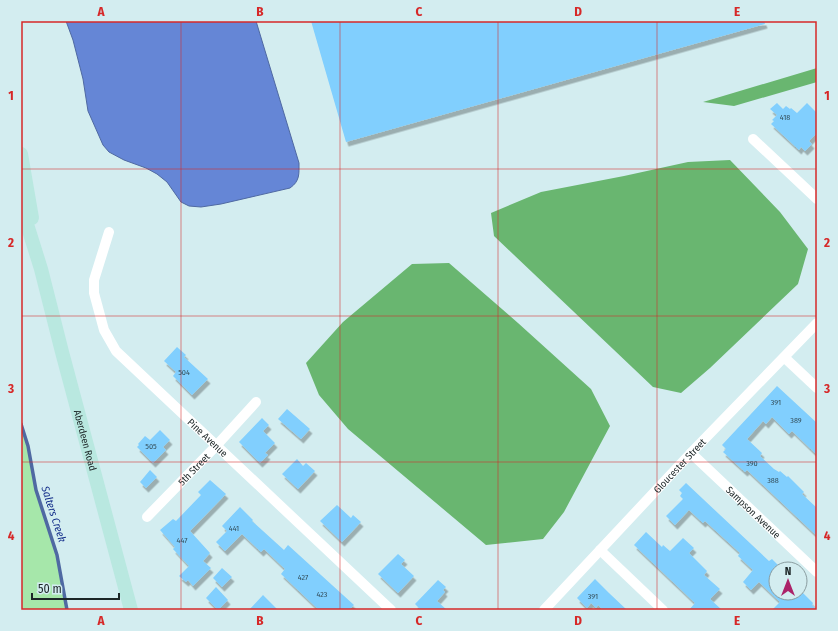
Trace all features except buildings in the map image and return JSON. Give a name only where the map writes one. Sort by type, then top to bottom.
[{"type":"main road","name":"Aberdeen Road","points":[[21,154],[41,269]]},
{"type":"main road","name":"Aberdeen Road","points":[[21,205],[41,269],[131,610]]},
{"type":"street","points":[[753,139],[817,199]]},
{"type":"street","name":"Pine Avenue","points":[[109,232],[94,280],[94,286],[100,316],[109,340],[116,351],[391,610]]},
{"type":"street","name":"Gloucester Street","points":[[544,610],[691,453],[785,358],[817,323]]},
{"type":"street","points":[[785,358],[817,388]]},
{"type":"street","name":"5th Street","points":[[147,517],[216,446],[256,402]]},
{"type":"street","name":"Sampson Avenue","points":[[691,453],[817,572]]},
{"type":"street","points":[[600,550],[663,610]]},
{"type":"green space","points":[[817,68],[817,82],[734,106],[703,102]]},
{"type":"green space","points":[[730,160],[780,212],[808,249],[798,284],[710,368],[681,393],[653,387],[494,236],[491,213],[541,192],[688,162]]},
{"type":"green space","points":[[449,263],[591,389],[610,426],[564,512],[543,539],[486,545],[348,429],[319,395],[306,363],[343,322],[412,264]]},
{"type":"green space","points":[[21,424],[28,446],[36,490],[57,555],[67,610],[21,610]]},
{"type":"water","points":[[66,21],[256,21],[299,163],[299,174],[296,183],[290,188],[221,204],[201,207],[189,206],[181,202],[167,182],[157,174],[109,152],[103,145],[88,111],[83,79],[73,40]]},
{"type":"waterway","name":"Salters Creek","points":[[21,424],[28,446],[36,490],[57,555],[67,610]]}]
